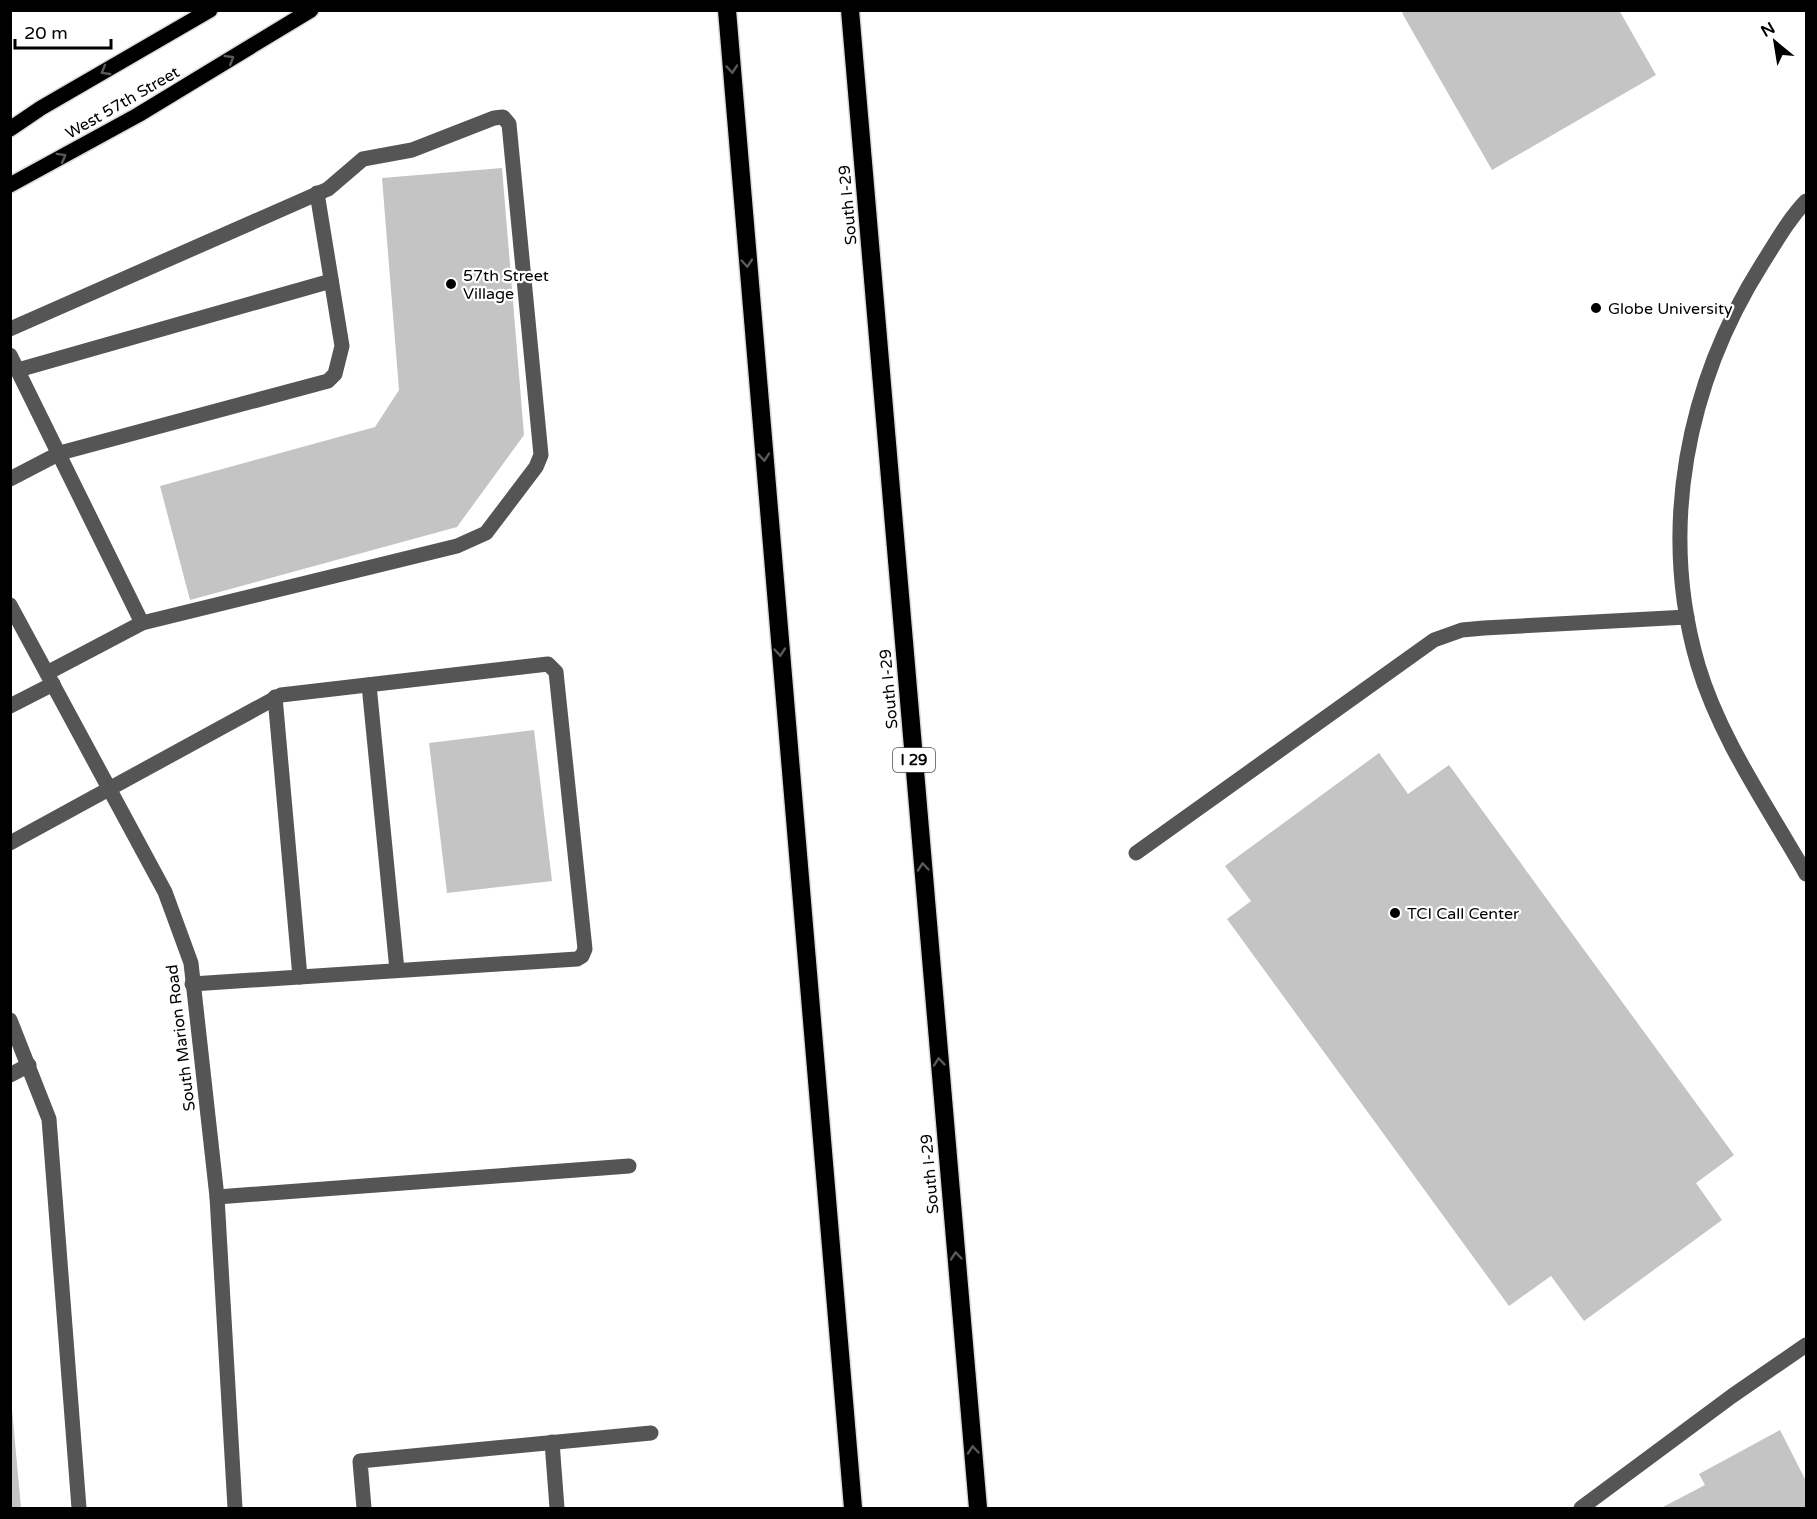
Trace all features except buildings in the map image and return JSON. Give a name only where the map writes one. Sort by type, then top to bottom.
[{"type":"highway","points":[[727,10],[853,1509]]},
{"type":"highway","name":"South I-29","points":[[850,10],[978,1509]]},
{"type":"main road","points":[[10,129],[41,108],[210,10]]},
{"type":"main road","name":"West 57th Street","points":[[10,185],[138,116],[311,10]]},
{"type":"street","points":[[10,329],[328,189],[363,159],[412,150],[494,118],[503,117],[509,124],[541,455],[536,467],[486,533],[472,541],[142,624],[50,678],[10,706]]},
{"type":"street","points":[[10,479],[60,453],[328,381],[335,374],[342,346],[316,193]]},
{"type":"street","points":[[1806,201],[1794,214],[1744,292],[1708,370],[1687,450],[1680,524],[1683,602],[1698,666],[1720,722],[1806,874]]},
{"type":"street","points":[[18,370],[331,281]]},
{"type":"street","points":[[10,355],[142,624]]},
{"type":"street","name":"South Marion Road","points":[[10,605],[169,901],[191,963],[217,1197],[235,1509]]},
{"type":"street","points":[[1136,853],[1434,640],[1462,630],[1687,617]]},
{"type":"street","points":[[10,843],[275,697],[548,664],[553,667],[556,672],[585,950],[582,956],[577,959],[192,984]]},
{"type":"street","points":[[369,685],[397,970]]},
{"type":"street","points":[[275,697],[300,977]]},
{"type":"street","points":[[10,1020],[49,1119],[79,1509]]},
{"type":"street","points":[[10,1075],[29,1065]]},
{"type":"street","points":[[217,1197],[629,1166]]},
{"type":"street","points":[[1581,1509],[1732,1396],[1806,1345]]},
{"type":"street","points":[[364,1509],[360,1461],[651,1433]]},
{"type":"street","points":[[552,1442],[558,1509]]},
{"type":"place","name":"57th Street Village","points":[[451,284]]},
{"type":"place","name":"Globe University","points":[[1596,308]]},
{"type":"place","name":"TCI Call Center","points":[[1395,913]]}]
